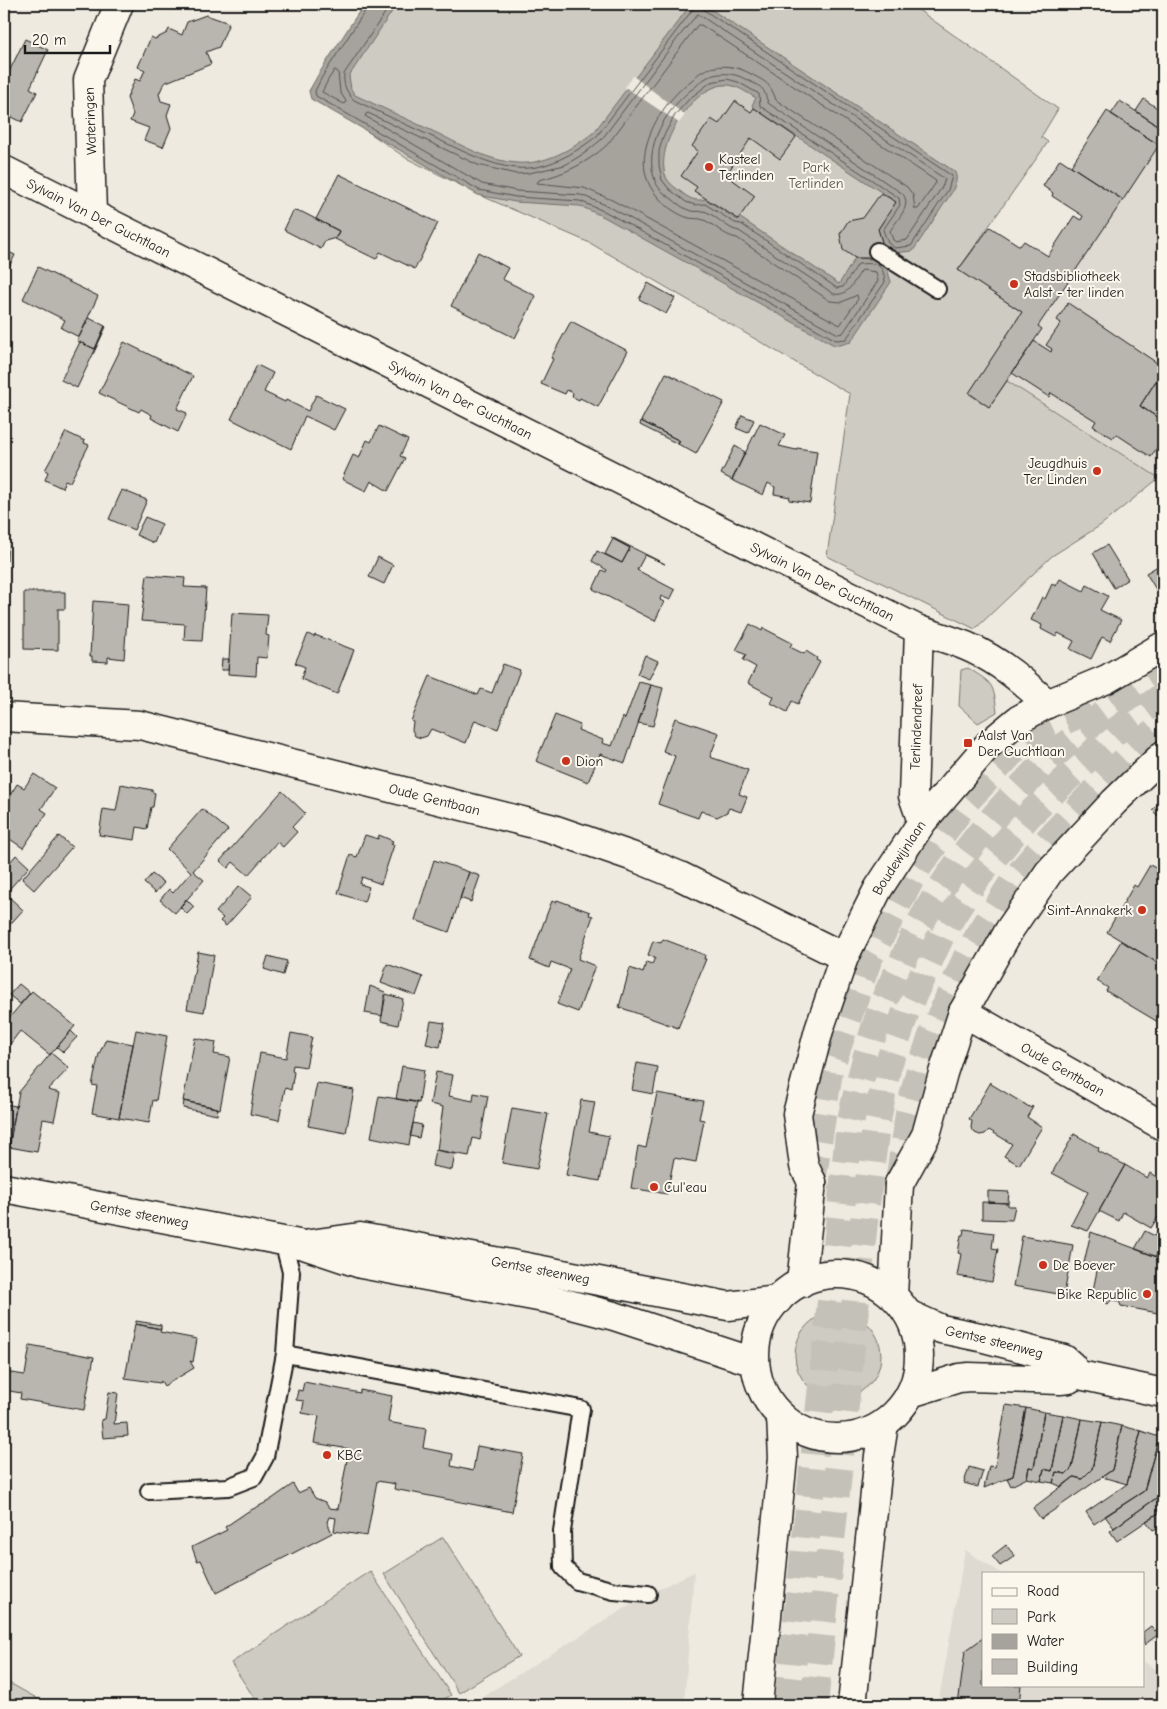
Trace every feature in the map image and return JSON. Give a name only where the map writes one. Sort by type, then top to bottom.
[{"type":"main road","name":"Wateringen","points":[[92,214],[88,80],[119,4]]},
{"type":"main road","name":"Sylvain Van Der Guchtlaan","points":[[4,170],[918,630],[967,646],[997,661],[1034,690],[1047,704]]},
{"type":"main road","name":"Terlindendreef","points":[[918,630],[913,796],[922,822]]},
{"type":"main road","name":"Boudewijnlaan","points":[[801,1283],[812,1182],[804,1166],[798,1114],[819,1030],[844,957],[878,890],[922,822],[988,745],[1018,720],[1047,704],[1107,679],[1163,646]]},
{"type":"main road","name":"Oude Gentbaan","points":[[4,717],[140,725],[550,828],[634,857],[680,876],[844,957]]},
{"type":"main road","points":[[900,1305],[899,1184],[926,1135],[943,1073],[963,1012],[1010,929],[1049,872],[1114,802],[1163,755]]},
{"type":"main road","name":"Oude Gentbaan","points":[[963,1012],[1163,1126]]},
{"type":"main road","name":"Gentse steenweg","points":[[4,1188],[293,1243],[361,1264],[549,1299],[614,1316],[754,1362]]},
{"type":"main road","name":"Gentse steenweg","points":[[293,1243],[360,1237],[728,1306],[778,1300]]},
{"type":"main road","points":[[849,1275],[872,1282],[900,1305],[915,1329],[919,1345],[918,1370],[911,1394],[895,1415],[884,1424],[864,1434],[843,1438],[820,1436],[800,1429],[781,1416],[771,1404],[760,1384],[754,1362],[756,1343],[764,1320],[778,1300],[801,1283],[824,1276],[849,1275]]},
{"type":"main road","name":"Gentse steenweg","points":[[900,1305],[941,1329],[1064,1359],[1072,1366],[1075,1374]]},
{"type":"main road","name":"Gentse steenweg","points":[[1075,1374],[1163,1393]]},
{"type":"main road","name":"Gentse steenweg","points":[[911,1394],[959,1378],[1060,1380],[1069,1379],[1075,1374]]},
{"type":"main road","points":[[758,1705],[782,1467],[781,1416]]},
{"type":"main road","points":[[852,1705],[884,1424]]},
{"type":"lane","points":[[877,251],[937,289]]},
{"type":"lane","points":[[149,1491],[228,1487],[254,1477],[265,1457],[285,1354],[293,1243]]},
{"type":"lane","points":[[285,1354],[581,1409],[562,1531],[563,1567],[577,1581],[614,1591],[648,1594]]},
{"type":"shaded area","points":[[1163,139],[1163,470],[1159,478],[1007,381],[1042,329],[1038,326]]},
{"type":"shaded area","points":[[965,1550],[999,1572],[982,1572],[982,1686],[1144,1686],[1144,1662],[1155,1669],[1163,1682],[1163,1705],[938,1705]]},
{"type":"shaded area","points":[[694,1572],[684,1705],[469,1705],[648,1594]]},
{"type":"green space","name":"Park Terlinden","points":[[366,4],[910,4],[1058,109],[1041,137],[1048,142],[958,270],[1022,312],[969,394],[989,407],[1007,381],[1159,478],[1101,525],[1052,556],[975,629],[827,556],[850,394],[590,243],[484,197],[406,158],[309,91]]},
{"type":"green space","points":[[968,668],[983,677],[993,689],[997,712],[978,723],[959,706],[961,670]]},
{"type":"green space","points":[[838,1312],[854,1316],[868,1325],[877,1339],[881,1355],[877,1371],[868,1385],[854,1394],[838,1398],[822,1394],[808,1385],[799,1371],[795,1355],[799,1339],[808,1325],[822,1316]]},
{"type":"green space","points":[[443,1537],[519,1656],[459,1693],[384,1574]]},
{"type":"green space","points":[[370,1571],[451,1695],[435,1705],[259,1705],[231,1663]]},
{"type":"green space","points":[[4,1680],[49,1705],[4,1705]]},
{"type":"water","points":[[364,4],[397,4],[349,76],[351,89],[355,95],[486,156],[507,162],[527,163],[548,159],[577,144],[594,132],[691,4],[703,4],[954,171],[956,176],[955,184],[952,192],[913,251],[893,253],[881,245],[882,242],[878,229],[896,202],[754,108],[752,105],[756,98],[732,86],[715,87],[702,94],[679,119],[665,151],[664,166],[668,181],[689,198],[695,200],[705,199],[738,220],[739,217],[839,284],[855,258],[871,259],[874,255],[886,265],[891,282],[851,342],[834,345],[604,217],[580,206],[515,202],[478,195],[311,99],[309,91]]},
{"type":"pier","points":[[633,76],[685,115],[679,123],[625,87]]},
{"type":"building","points":[[206,15],[229,23],[219,47],[206,52],[211,64],[164,83],[159,94],[161,101],[171,104],[167,115],[171,128],[163,147],[144,140],[149,128],[130,121],[133,114],[127,98],[135,79],[140,81],[145,70],[138,67],[151,37],[155,39],[167,33],[169,29],[182,35],[187,22]]},
{"type":"building","points":[[25,39],[48,50],[30,88],[37,92],[22,122],[4,113],[4,74],[7,76]]},
{"type":"building","points":[[1144,99],[1163,112],[1163,129],[1136,111]]},
{"type":"building","name":"Kasteel Terlinden","points":[[735,101],[751,112],[754,108],[796,137],[780,159],[751,138],[726,175],[755,196],[738,219],[694,191],[697,187],[681,176],[698,151],[692,146],[711,119],[719,124]]},
{"type":"building","points":[[1120,101],[1163,129],[1163,139],[1159,145],[1111,114]]},
{"type":"building","points":[[1107,111],[1159,145],[1123,200],[1071,166]]},
{"type":"building","points":[[1060,159],[1123,200],[1038,326],[1042,329],[989,407],[969,393],[1022,312],[958,270],[990,227],[1020,246],[1024,241],[1048,256],[1074,216],[1081,220],[1083,216],[1052,196],[1053,193],[1043,186]]},
{"type":"building","points":[[339,174],[438,223],[415,269],[380,252],[376,259],[335,239],[339,231],[316,219]]},
{"type":"building","points":[[881,193],[896,202],[878,229],[882,242],[872,258],[855,258],[843,250],[840,234],[848,221],[863,218]]},
{"type":"building","points":[[293,211],[302,212],[339,231],[336,238],[325,241],[321,249],[284,230]]},
{"type":"building","points":[[4,250],[15,255],[4,277]]},
{"type":"building","points":[[478,252],[508,268],[502,279],[536,296],[515,338],[451,306]]},
{"type":"building","points":[[38,267],[98,296],[79,337],[61,328],[65,320],[23,299]]},
{"type":"building","points":[[648,283],[675,298],[666,314],[639,299]]},
{"type":"building","points":[[1068,303],[1163,367],[1163,370],[1140,406],[1163,421],[1163,438],[1151,457],[1116,434],[1113,438],[1093,426],[1096,421],[1051,393],[1049,397],[1012,373],[1034,341],[1051,352],[1052,349],[1046,345],[1061,323],[1057,320]]},
{"type":"building","points":[[89,318],[105,326],[95,349],[77,341]]},
{"type":"building","points":[[571,321],[628,351],[598,407],[580,398],[579,400],[573,398],[572,397],[573,393],[567,390],[565,394],[541,384],[553,359],[551,358]]},
{"type":"building","points":[[106,327],[77,388],[61,380],[80,342],[95,349]]},
{"type":"building","points":[[124,342],[193,376],[177,409],[187,413],[178,432],[151,418],[152,415],[141,409],[139,412],[99,393]]},
{"type":"building","points":[[257,365],[273,373],[264,392],[308,411],[316,395],[345,409],[334,430],[305,416],[291,449],[231,419]]},
{"type":"building","points":[[1163,370],[1163,421],[1140,406]]},
{"type":"building","points":[[666,373],[724,402],[696,454],[678,444],[680,441],[641,421]]},
{"type":"building","points":[[742,415],[754,420],[748,433],[736,428]]},
{"type":"building","points":[[641,421],[680,441],[678,444],[640,425]]},
{"type":"building","points":[[760,423],[785,435],[779,446],[796,450],[797,448],[817,451],[810,503],[789,500],[790,497],[774,494],[775,487],[768,483],[763,495],[732,480]]},
{"type":"building","points":[[379,426],[408,440],[400,456],[405,458],[388,491],[371,481],[366,491],[342,479],[353,455],[359,458],[367,440],[371,442]]},
{"type":"building","points":[[66,432],[85,441],[84,443],[89,445],[70,482],[65,480],[62,488],[45,480],[48,472],[45,470]]},
{"type":"building","points":[[735,446],[745,452],[732,480],[721,474]]},
{"type":"building","points":[[122,490],[147,500],[134,530],[109,519]]},
{"type":"building","points":[[4,516],[8,517],[7,561],[4,561]]},
{"type":"building","points":[[145,517],[162,524],[154,543],[136,535]]},
{"type":"building","points":[[611,537],[665,564],[645,555],[637,570],[675,590],[670,600],[661,596],[660,600],[664,602],[655,621],[593,589],[602,570],[606,572],[607,570],[592,561],[597,551],[622,563],[630,548]]},
{"type":"building","points":[[613,539],[630,548],[622,563],[605,554]]},
{"type":"building","points":[[1107,545],[1128,579],[1114,588],[1093,553]]},
{"type":"building","points":[[378,557],[393,565],[384,584],[369,577]]},
{"type":"building","points":[[1163,563],[1163,601],[1146,573]]},
{"type":"building","points":[[147,575],[185,578],[184,587],[206,588],[202,641],[184,640],[185,624],[141,621]]},
{"type":"building","points":[[1060,579],[1084,591],[1087,585],[1108,596],[1100,610],[1121,620],[1110,641],[1102,637],[1091,659],[1070,649],[1074,641],[1058,633],[1056,637],[1041,629],[1042,625],[1031,620],[1042,597],[1045,599],[1052,584],[1056,586]]},
{"type":"building","points":[[24,592],[65,592],[65,609],[58,609],[58,650],[24,649]]},
{"type":"building","points":[[93,601],[128,604],[124,659],[108,657],[108,662],[92,661],[92,656],[90,656]]},
{"type":"building","points":[[232,613],[268,615],[266,635],[269,636],[267,658],[257,657],[256,676],[228,674]]},
{"type":"building","points":[[750,624],[762,631],[763,628],[792,643],[790,647],[804,654],[806,651],[820,662],[798,704],[792,701],[787,712],[771,703],[774,697],[748,683],[756,667],[743,660],[746,655],[736,650]]},
{"type":"building","points":[[308,634],[354,650],[337,694],[301,679],[305,667],[295,663]]},
{"type":"building","points":[[645,655],[658,661],[649,679],[637,674]]},
{"type":"building","points":[[222,659],[229,659],[228,670],[221,670]]},
{"type":"building","points":[[503,664],[520,670],[498,729],[475,720],[466,743],[431,729],[427,736],[421,738],[415,736],[412,730],[413,722],[411,721],[430,676],[478,695],[481,689],[492,693]]},
{"type":"building","points":[[639,682],[651,685],[625,763],[600,754],[588,782],[536,761],[555,715],[580,725],[578,730],[603,740],[602,743],[612,746]]},
{"type":"building","points":[[651,685],[663,688],[653,726],[638,723]]},
{"type":"building","points":[[675,718],[719,733],[710,757],[748,770],[739,794],[747,797],[741,812],[729,808],[727,812],[717,817],[701,811],[698,818],[658,804],[675,756],[663,751]]},
{"type":"building","points":[[34,774],[55,788],[41,809],[47,813],[23,848],[4,835],[4,805],[17,784],[24,788]]},
{"type":"building","points":[[121,784],[152,790],[155,793],[147,829],[137,827],[135,840],[99,835],[103,809],[116,811]]},
{"type":"building","points":[[282,791],[305,813],[292,827],[297,832],[283,847],[277,842],[248,875],[233,862],[228,868],[220,861]]},
{"type":"building","points":[[1163,799],[1163,821],[1152,810]]},
{"type":"building","points":[[202,809],[228,830],[193,871],[204,880],[175,913],[160,900],[169,889],[173,893],[191,872],[167,849]]},
{"type":"building","points":[[365,835],[378,839],[379,835],[393,841],[391,844],[394,845],[381,884],[362,877],[360,884],[369,887],[364,902],[338,893],[350,855],[357,857]]},
{"type":"building","points":[[59,836],[72,847],[34,890],[22,879]]},
{"type":"building","points":[[16,855],[29,867],[4,895],[4,869]]},
{"type":"building","points":[[434,860],[469,872],[449,932],[415,920]]},
{"type":"building","name":"Sint-Annakerk","points":[[1150,865],[1163,872],[1163,966],[1107,932],[1134,885],[1137,887]]},
{"type":"building","points":[[469,872],[480,876],[471,902],[460,898]]},
{"type":"building","points":[[152,874],[164,883],[155,893],[144,883]]},
{"type":"building","points":[[239,886],[252,897],[226,926],[220,921],[223,918],[216,912]]},
{"type":"building","points":[[7,895],[23,910],[4,931],[4,899]]},
{"type":"building","points":[[186,899],[194,907],[187,914],[180,907]]},
{"type":"building","points":[[557,900],[590,912],[589,915],[593,916],[578,959],[595,966],[578,1012],[557,1004],[570,969],[551,962],[549,968],[530,960],[552,901],[556,903]]},
{"type":"building","points":[[663,939],[705,955],[704,959],[706,959],[678,1028],[619,1007],[630,968],[643,973],[646,962],[652,964],[655,958],[648,955],[653,941],[661,943]]},
{"type":"building","points":[[1121,941],[1163,966],[1163,1025],[1106,991],[1108,988],[1097,981]]},
{"type":"building","points":[[198,952],[214,955],[204,1012],[187,1009]]},
{"type":"building","points":[[268,956],[287,961],[283,975],[264,969]]},
{"type":"building","points":[[387,964],[423,977],[416,996],[381,983]]},
{"type":"building","points":[[19,984],[30,993],[20,1004],[9,995]]},
{"type":"building","points":[[370,986],[385,992],[382,1016],[365,1013]]},
{"type":"building","points":[[32,991],[75,1026],[50,1055],[20,1031],[4,1052],[4,1024]]},
{"type":"building","points":[[386,994],[403,999],[398,1025],[381,1021]]},
{"type":"building","points":[[431,1021],[445,1023],[440,1047],[426,1044]]},
{"type":"building","points":[[136,1030],[167,1036],[156,1101],[153,1100],[149,1123],[119,1118]]},
{"type":"building","points":[[71,1031],[77,1037],[63,1052],[57,1047]]},
{"type":"building","points":[[291,1033],[312,1037],[306,1067],[293,1065],[292,1071],[294,1072],[291,1090],[285,1088],[279,1120],[250,1114],[260,1053],[286,1058]]},
{"type":"building","points":[[195,1038],[216,1042],[214,1054],[230,1057],[220,1109],[183,1101]]},
{"type":"building","points":[[106,1039],[133,1044],[119,1118],[92,1113],[97,1086],[92,1085],[99,1054]]},
{"type":"building","points":[[51,1053],[69,1068],[48,1090],[60,1093],[54,1121],[43,1119],[37,1152],[9,1147],[19,1092]]},
{"type":"building","points":[[637,1063],[658,1067],[653,1094],[632,1090]]},
{"type":"building","points":[[402,1066],[424,1070],[419,1103],[396,1099]]},
{"type":"building","points":[[436,1072],[453,1075],[449,1096],[473,1101],[474,1093],[488,1096],[480,1140],[473,1138],[469,1156],[437,1150],[443,1107],[430,1104]]},
{"type":"building","points":[[991,1082],[991,1084],[1031,1108],[1032,1106],[1027,1117],[1042,1127],[1019,1165],[1004,1156],[1012,1144],[989,1130],[985,1134],[980,1135],[971,1128],[972,1121],[969,1119]]},
{"type":"building","points":[[317,1083],[354,1090],[346,1133],[308,1126]]},
{"type":"building","points":[[657,1093],[703,1101],[699,1119],[704,1120],[696,1162],[674,1158],[667,1194],[631,1188],[638,1146],[646,1148]]},
{"type":"building","points":[[379,1096],[417,1102],[409,1145],[371,1137]]},
{"type":"building","points":[[581,1100],[595,1102],[589,1132],[609,1136],[600,1181],[566,1175]]},
{"type":"building","points":[[184,1101],[218,1108],[217,1115],[183,1108]]},
{"type":"building","points":[[4,1104],[16,1106],[9,1147],[4,1146]]},
{"type":"building","points":[[512,1108],[548,1114],[537,1169],[502,1163]]},
{"type":"building","points":[[413,1123],[422,1125],[419,1138],[410,1136]]},
{"type":"building","points":[[1074,1134],[1099,1148],[1098,1151],[1125,1165],[1088,1231],[1071,1225],[1088,1192],[1052,1173]]},
{"type":"building","points":[[435,1150],[455,1154],[452,1170],[432,1166]]},
{"type":"building","points":[[1125,1165],[1147,1178],[1150,1173],[1163,1181],[1163,1212],[1151,1228],[1123,1212],[1119,1221],[1099,1211]]},
{"type":"building","points":[[988,1191],[1009,1192],[1008,1203],[988,1202]]},
{"type":"building","points":[[982,1202],[1008,1203],[1008,1206],[1015,1206],[1012,1220],[982,1219]]},
{"type":"building","points":[[1160,1227],[1163,1229],[1162,1259],[1135,1249],[1145,1231],[1155,1236]]},
{"type":"building","points":[[964,1229],[994,1233],[992,1248],[998,1249],[992,1282],[957,1276],[961,1254],[958,1253]]},
{"type":"building","points":[[1091,1232],[1163,1259],[1163,1314],[1121,1306],[1119,1301],[1111,1300],[1108,1304],[1105,1298],[1097,1297],[1094,1301],[1091,1300],[1098,1266],[1084,1263]]},
{"type":"building","name":"De Boever","points":[[1022,1236],[1073,1245],[1064,1295],[1013,1286]]},
{"type":"building","points":[[136,1321],[161,1325],[161,1329],[136,1324]]},
{"type":"building","points":[[135,1324],[161,1329],[160,1332],[197,1339],[193,1362],[190,1361],[194,1368],[164,1386],[161,1381],[160,1383],[125,1378]]},
{"type":"building","points":[[30,1345],[94,1357],[84,1410],[20,1399],[21,1393],[4,1390],[5,1372],[25,1375]]},
{"type":"building","points":[[304,1382],[360,1393],[360,1390],[392,1396],[388,1422],[426,1429],[423,1448],[453,1454],[451,1466],[473,1471],[477,1446],[523,1454],[512,1512],[394,1489],[395,1484],[377,1481],[367,1536],[334,1531],[336,1518],[329,1517],[327,1522],[332,1533],[216,1593],[201,1560],[197,1561],[192,1547],[227,1530],[225,1527],[247,1512],[269,1501],[293,1484],[298,1493],[309,1488],[315,1498],[325,1502],[329,1508],[338,1509],[349,1449],[314,1443],[319,1416],[302,1413],[304,1401],[296,1400],[298,1390],[302,1391]]},
{"type":"building","points":[[109,1392],[118,1393],[114,1424],[127,1423],[128,1436],[103,1438],[101,1420],[105,1419]]},
{"type":"building","points":[[1006,1405],[1026,1408],[1013,1476],[984,1488],[989,1466],[995,1467]]},
{"type":"building","points":[[1026,1408],[1044,1412],[1034,1468],[1029,1467],[1027,1478],[1011,1486],[1007,1478],[1013,1476]]},
{"type":"building","points":[[1044,1412],[1063,1415],[1052,1471],[1044,1469],[1041,1481],[1027,1478],[1029,1467],[1034,1468]]},
{"type":"building","points":[[1063,1415],[1082,1419],[1072,1468],[1066,1474],[1056,1472],[1053,1483],[1041,1481],[1044,1469],[1052,1471]]},
{"type":"building","points":[[1082,1419],[1102,1422],[1092,1469],[1082,1479],[1074,1477],[1062,1487],[1053,1483],[1056,1472],[1066,1474],[1072,1468]]},
{"type":"building","points":[[1102,1422],[1122,1426],[1112,1470],[1041,1519],[1033,1508],[1074,1477],[1082,1479],[1092,1469]]},
{"type":"building","points":[[1122,1426],[1141,1431],[1127,1484],[1102,1477],[1112,1470]]},
{"type":"building","points":[[1141,1431],[1159,1437],[1144,1491],[1094,1524],[1086,1512],[1127,1484]]},
{"type":"building","points":[[1159,1437],[1163,1438],[1162,1494],[1114,1528],[1105,1516],[1144,1491]]},
{"type":"building","points":[[969,1467],[983,1471],[978,1487],[964,1483]]},
{"type":"building","points":[[1163,1491],[1163,1510],[1117,1541],[1110,1531],[1162,1494]]},
{"type":"building","points":[[1163,1510],[1163,1525],[1153,1530],[1146,1521]]},
{"type":"building","points":[[1006,1545],[1015,1556],[1000,1566],[992,1556]]},
{"type":"building","points":[[1163,1625],[1163,1631],[1144,1645],[1144,1631],[1151,1626],[1155,1631]]},
{"type":"building","points":[[982,1639],[982,1686],[1021,1686],[1019,1705],[958,1705],[965,1651]]},
{"type":"tunnel","points":[[788,1705],[850,1124],[873,1034],[883,1004],[921,922],[944,884],[996,814],[1026,782],[1091,724],[1163,674]]},
{"type":"tunnel","points":[[814,1705],[865,1212],[876,1126],[887,1069],[907,1008],[944,929],[975,880],[1028,816],[1116,731],[1163,696]]},
{"type":"tunnel","points":[[812,1182],[829,1071],[868,960],[915,871],[967,800],[1012,752],[1051,727],[1077,715],[1102,709]]},
{"type":"tunnel","points":[[899,1182],[909,1114],[919,1073],[933,1033],[970,950],[1015,879],[1050,838],[1163,723]]},
{"type":"place","name":"Kasteel Terlinden","points":[[709,167]]},
{"type":"place","name":"Stadsbibliotheek Aalst - ter linden","points":[[1014,284]]},
{"type":"place","name":"Jeugdhuis Ter Linden","points":[[1097,471]]},
{"type":"place","name":"Aalst Van Der Guchtlaan","points":[[968,743]]},
{"type":"place","name":"Dion","points":[[566,761]]},
{"type":"place","name":"Sint-Annakerk","points":[[1142,910]]},
{"type":"place","name":"Cul'eau","points":[[654,1187]]},
{"type":"place","name":"De Boever","points":[[1043,1265]]},
{"type":"place","name":"Bike Republic","points":[[1147,1294]]},
{"type":"place","name":"KBC","points":[[327,1455]]}]
